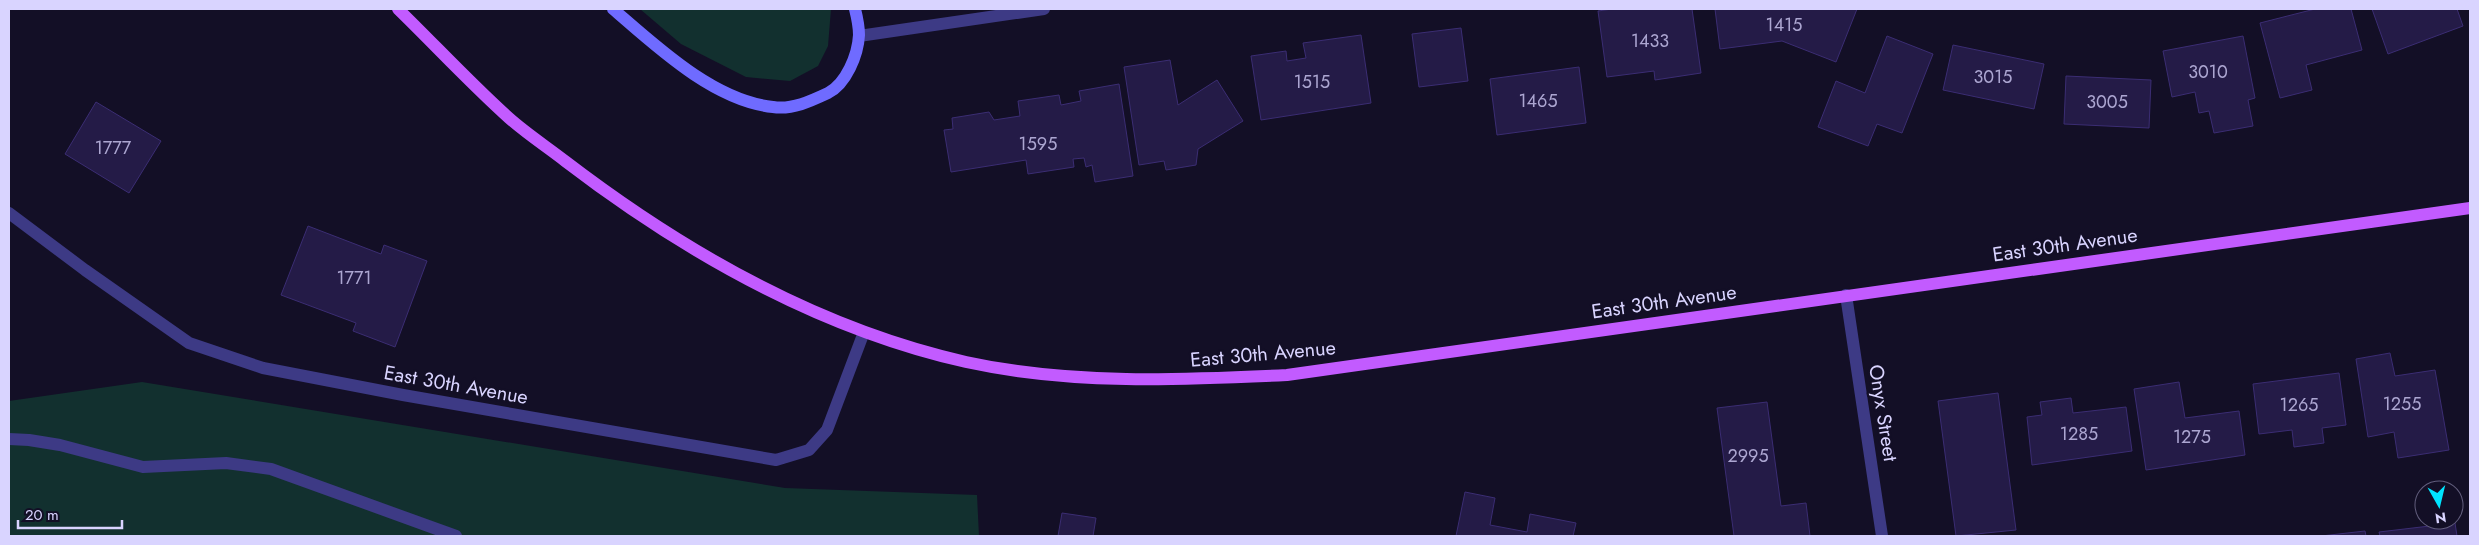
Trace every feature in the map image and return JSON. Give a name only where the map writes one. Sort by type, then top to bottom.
[{"type":"main road","name":"East 30th Avenue","points":[[398,9],[510,119],[621,204],[741,277],[864,332],[967,362],[1048,374],[1164,381],[1287,375],[2470,208]]},
{"type":"street","points":[[613,9],[651,42],[701,78],[739,99],[774,108],[806,104],[834,90],[848,74],[859,36],[856,9]]},
{"type":"street","points":[[859,36],[1044,9]]},
{"type":"street","name":"East 30th Avenue","points":[[9,213],[188,343],[263,368],[403,395],[776,460],[809,450],[827,430],[864,332]]},
{"type":"street","name":"Onyx Street","points":[[1846,295],[1882,536]]},
{"type":"street","points":[[9,439],[60,445],[143,467],[226,463],[271,469],[456,536]]},
{"type":"green space","points":[[640,9],[831,9],[828,46],[818,66],[790,81],[746,77],[681,44]]},
{"type":"green space","points":[[142,382],[785,488],[977,495],[979,536],[9,536],[9,401]]},
{"type":"building","points":[[1612,9],[1692,9],[1701,73],[1655,80],[1654,71],[1607,77],[1598,11]]},
{"type":"building","points":[[1715,9],[1857,9],[1836,62],[1782,41],[1720,49]]},
{"type":"building","points":[[2315,9],[2351,9],[2362,50],[2306,65],[2312,90],[2280,98],[2260,23]]},
{"type":"building","points":[[2372,9],[2457,9],[2463,26],[2388,54]]},
{"type":"building","points":[[1461,28],[1468,81],[1419,87],[1412,34]]},
{"type":"building","points":[[1361,35],[1371,103],[1261,120],[1251,56],[1286,51],[1287,61],[1306,58],[1303,43]]},
{"type":"building","points":[[1887,36],[1933,54],[1902,133],[1877,124],[1868,146],[1818,127],[1836,81],[1865,93]]},
{"type":"building","points":[[2243,36],[2255,98],[2248,100],[2253,126],[2214,133],[2209,111],[2199,113],[2195,92],[2172,97],[2163,51]]},
{"type":"building","points":[[1953,45],[2044,64],[2034,109],[1943,90]]},
{"type":"building","points":[[1170,60],[1178,105],[1217,80],[1243,121],[1198,149],[1196,165],[1166,170],[1164,161],[1139,165],[1124,67]]},
{"type":"building","points":[[1579,67],[1586,123],[1497,135],[1490,79]]},
{"type":"building","points":[[2066,76],[2151,80],[2149,128],[2064,124]]},
{"type":"building","points":[[1119,84],[1133,176],[1095,182],[1092,165],[1086,167],[1084,158],[1073,159],[1074,167],[1028,174],[1026,160],[951,172],[944,130],[953,129],[952,118],[989,112],[994,120],[1020,116],[1018,101],[1059,95],[1061,105],[1081,101],[1079,91]]},
{"type":"building","points":[[96,102],[161,141],[129,193],[65,154]]},
{"type":"building","points":[[308,226],[381,254],[384,245],[427,261],[395,347],[353,331],[356,323],[281,295]]},
{"type":"building","points":[[2390,353],[2395,376],[2435,370],[2449,450],[2398,458],[2394,432],[2368,437],[2356,359]]},
{"type":"building","points":[[2339,373],[2346,425],[2322,428],[2324,443],[2294,447],[2292,430],[2259,434],[2253,384]]},
{"type":"building","points":[[2179,382],[2185,418],[2239,411],[2245,455],[2146,470],[2134,389]]},
{"type":"building","points":[[1998,393],[2016,530],[1956,536],[1938,401]]},
{"type":"building","points":[[2071,398],[2073,413],[2126,407],[2132,451],[2032,465],[2027,417],[2042,415],[2040,402]]},
{"type":"building","points":[[1767,402],[1781,506],[1806,503],[1810,536],[1734,536],[1717,408]]},
{"type":"building","points":[[1465,492],[1495,498],[1490,525],[1527,532],[1530,514],[1576,523],[1573,536],[1456,536]]},
{"type":"building","points":[[1062,513],[1096,518],[1093,536],[1058,536]]},
{"type":"building","points":[[2414,528],[2414,530],[2456,530],[2457,536],[2380,536],[2379,532]]},
{"type":"building","points":[[2365,531],[2366,536],[2321,536]]}]
